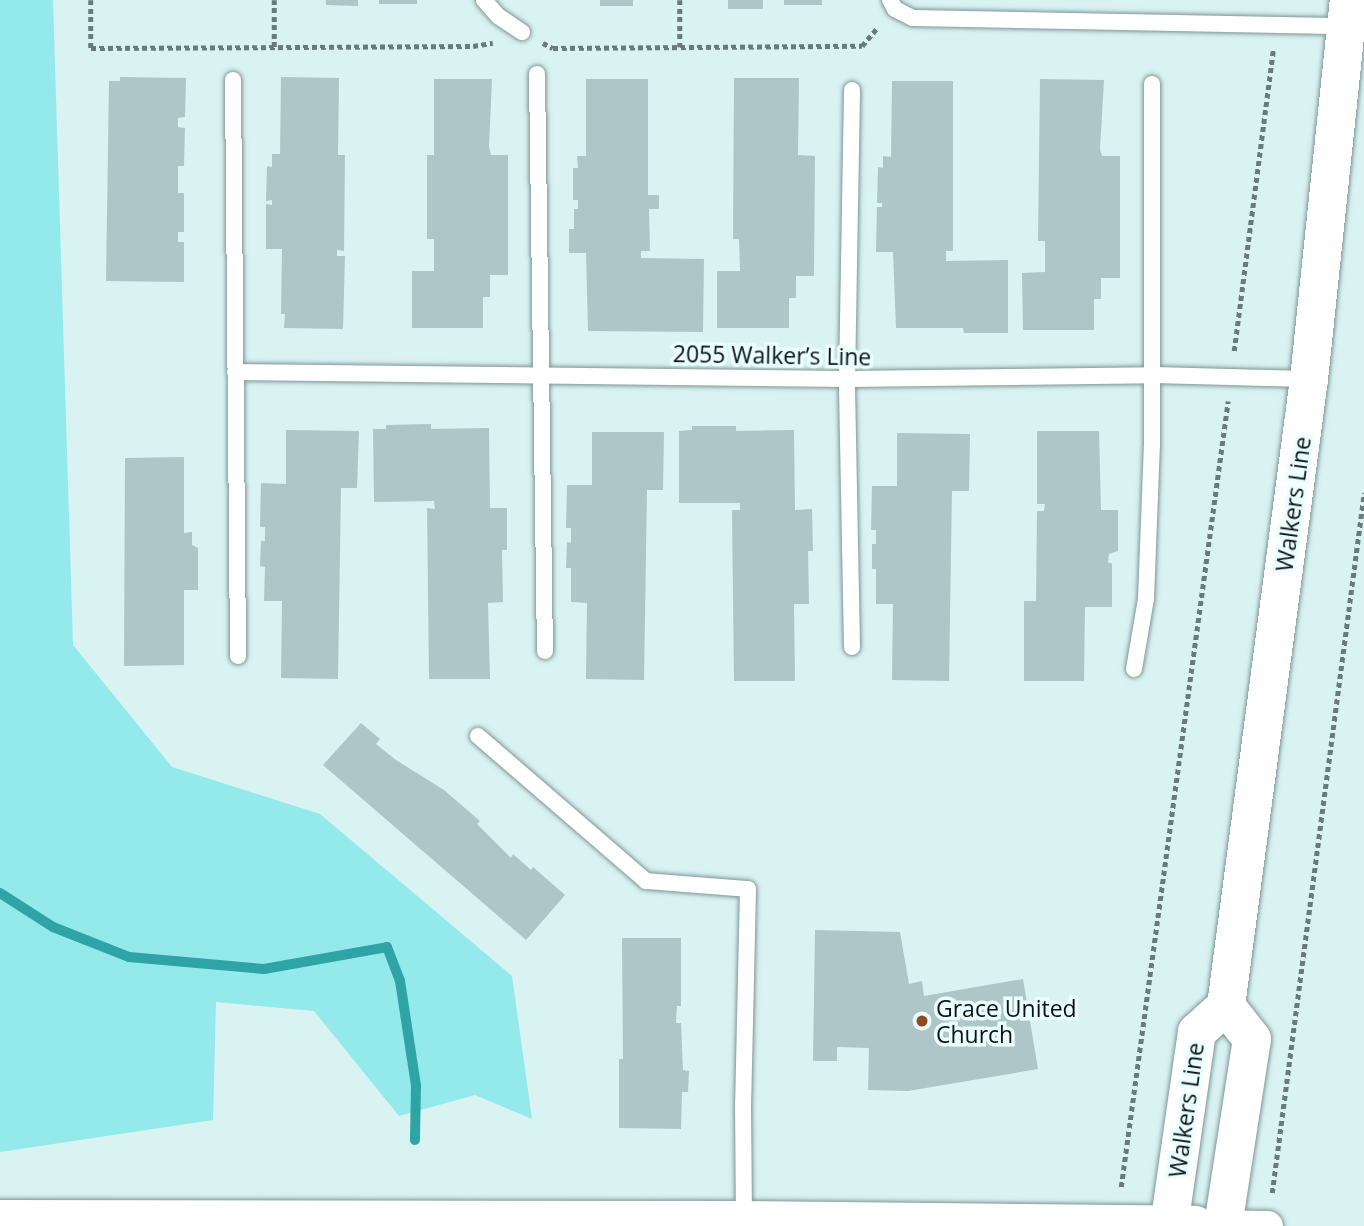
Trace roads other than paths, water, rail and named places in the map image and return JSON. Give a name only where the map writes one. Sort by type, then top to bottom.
[{"type":"main road","name":"Walkers Line","points":[[1196,1225],[1198,1032],[1226,1006],[1309,379],[1348,13]]},
{"type":"main road","points":[[0,1219],[68,1223],[744,1220],[1196,1225],[1252,1039],[1226,1006]]},
{"type":"street","points":[[1196,1225],[1267,1226]]},
{"type":"lane","points":[[484,0],[498,16],[522,33]]},
{"type":"lane","points":[[892,4],[913,19],[1276,25],[1348,13]]},
{"type":"lane","points":[[537,74],[545,651]]},
{"type":"lane","points":[[233,80],[238,656]]},
{"type":"lane","points":[[1134,669],[1146,599],[1154,375],[1152,84]]},
{"type":"lane","points":[[852,90],[847,379],[852,647]]},
{"type":"lane","name":"2055 Walker’s Line","points":[[235,372],[847,379],[1154,375],[1309,379]]},
{"type":"lane","points":[[478,736],[646,881],[748,889],[744,1220]]},
{"type":"waterway","points":[[0,893],[53,927],[129,957],[264,969],[387,947],[400,981],[416,1086],[415,1140]]},
{"type":"place","name":"Grace United Church","points":[[922,1021]]}]
